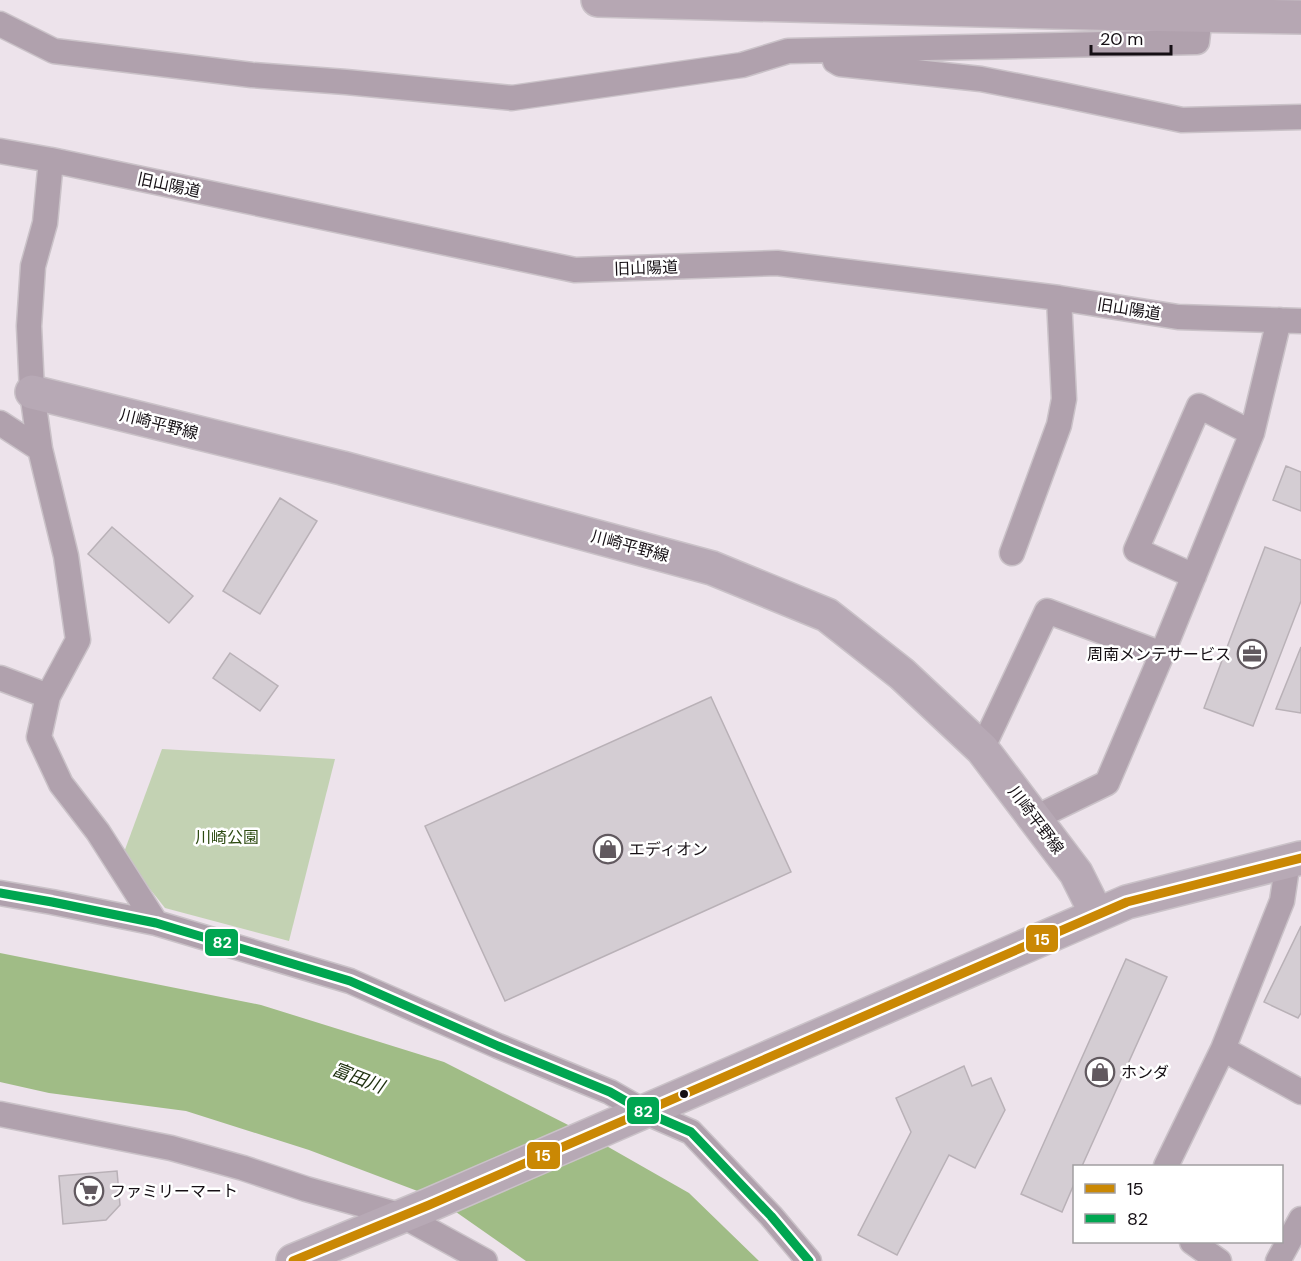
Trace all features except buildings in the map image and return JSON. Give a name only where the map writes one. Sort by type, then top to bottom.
[{"type":"highway","points":[[598,0],[1301,17]]},
{"type":"street","points":[[0,24],[54,51],[252,75],[512,98],[742,65],[789,51],[1197,42],[1200,15]]},
{"type":"street","points":[[819,51],[840,64],[981,79],[1182,120],[1301,117]]},
{"type":"street","name":"旧山陽道","points":[[0,151],[575,270],[777,263],[1059,298],[1178,318],[1290,320]]},
{"type":"street","points":[[51,160],[45,223],[33,266],[29,326],[32,392],[40,449],[66,555],[78,640],[48,696],[39,737],[61,784],[104,841],[156,923]]},
{"type":"street","points":[[1012,553],[1059,425],[1064,399],[1059,298]]},
{"type":"street","points":[[1035,818],[1107,783],[1252,433],[1290,320]]},
{"type":"street","name":"川崎平野線","points":[[32,392],[342,468],[712,568],[827,615],[902,674],[982,748],[1076,873],[1097,915]]},
{"type":"street","points":[[1194,576],[1136,550],[1199,406],[1252,433]]},
{"type":"street","points":[[0,423],[40,449]]},
{"type":"street","points":[[982,748],[1047,611],[1162,654]]},
{"type":"street","points":[[0,678],[48,696]]},
{"type":"street","points":[[293,1261],[416,1211],[1128,902],[1295,860]]},
{"type":"street","points":[[1167,1165],[1223,1049],[1282,901],[1295,860]]},
{"type":"street","points":[[0,893],[156,923],[350,981],[610,1092],[634,1117],[691,1132],[771,1216],[809,1261]]},
{"type":"street","points":[[1223,1049],[1301,1092]]},
{"type":"street","points":[[0,1114],[171,1148],[306,1189],[416,1211],[485,1261]]},
{"type":"street","points":[[1278,1261],[1301,1219]]},
{"type":"street","points":[[1193,1243],[1219,1261]]},
{"type":"green space","name":"川崎公園","points":[[162,749],[335,759],[289,941],[165,908],[123,855]]},
{"type":"water","name":"富田川","points":[[0,953],[261,1005],[444,1062],[582,1132],[689,1193],[759,1261],[526,1261],[436,1198],[309,1150],[186,1111],[49,1093],[0,1082]]},
{"type":"transit line","name":"15","points":[[293,1261],[429,1205],[1127,902],[1301,858]]},
{"type":"transit line","name":"82","points":[[0,893],[156,923],[350,981],[610,1092],[645,1112],[691,1132],[771,1216],[809,1261]]},
{"type":"place","name":"周南メンテサービス","points":[[1252,654]]},
{"type":"place","name":"エディオン","points":[[608,849]]},
{"type":"place","name":"ホンダ","points":[[1100,1072]]},
{"type":"place","name":"ファミリーマート","points":[[89,1191]]}]
